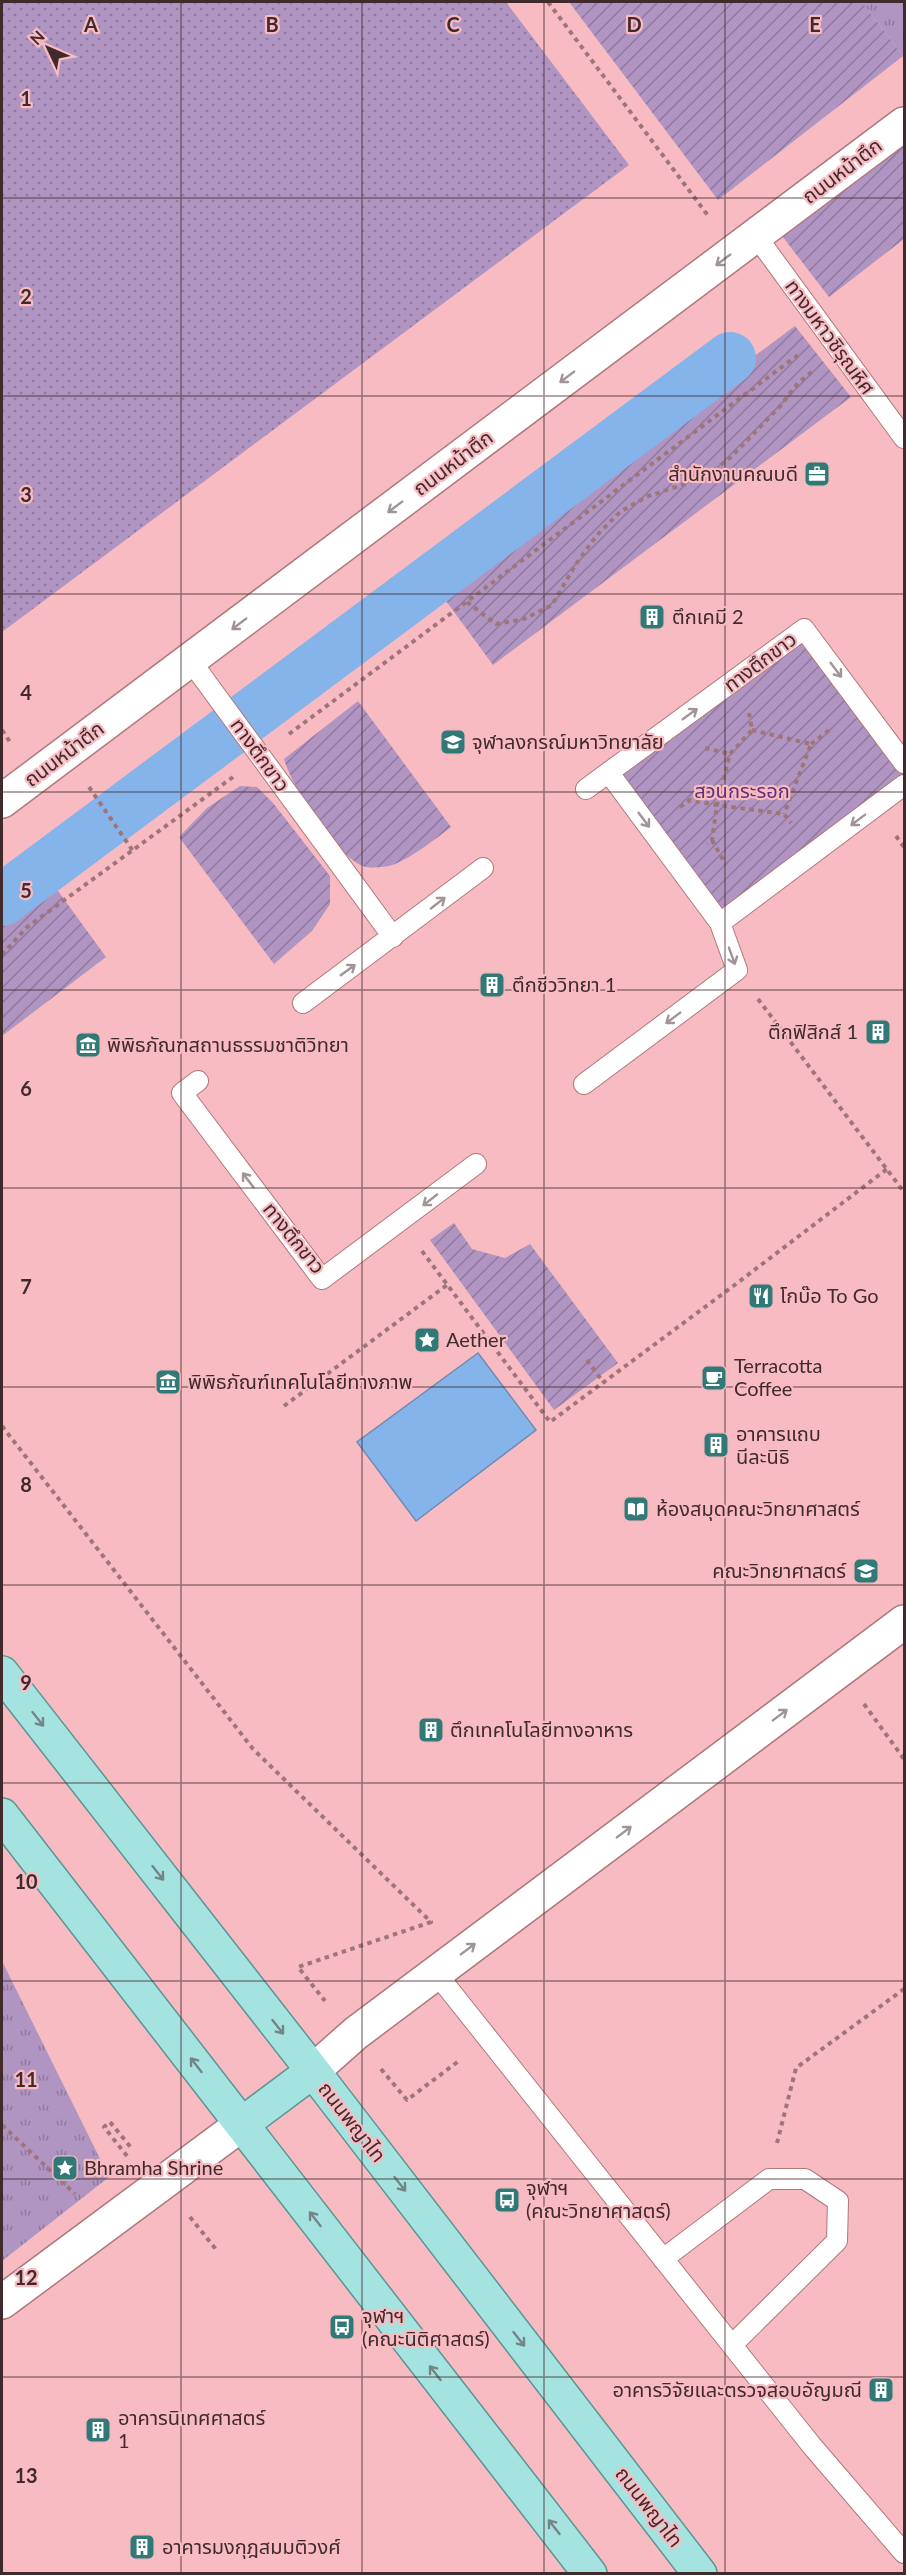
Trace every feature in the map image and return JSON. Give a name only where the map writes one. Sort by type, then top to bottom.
[{"type":"main road","name":"ถนนพญาไท","points":[[2,1673],[313,2071],[700,2574]]},
{"type":"main road","points":[[2,1815],[590,2574]]},
{"type":"main road","points":[[242,2124],[313,2071]]},
{"type":"street","name":"ถนนหน้าตึก","points":[[2,801],[904,124]]},
{"type":"street","points":[[2,793],[35,776]]},
{"type":"street","points":[[313,2071],[356,2033],[904,1622]]},
{"type":"street","points":[[2,2302],[108,2226],[242,2124]]},
{"type":"lane","name":"ทางมหาวชิรุณหิศ","points":[[745,244],[827,333],[904,438]]},
{"type":"lane","name":"ทางตึกขาว","points":[[586,789],[804,628],[904,763]]},
{"type":"lane","name":"ทางตึกขาว","points":[[190,660],[393,937]]},
{"type":"lane","points":[[584,1084],[736,970],[720,922],[609,773]]},
{"type":"lane","points":[[720,922],[904,785]]},
{"type":"lane","points":[[303,1003],[483,868]]},
{"type":"lane","name":"ทางตึกขาว","points":[[198,1081],[182,1093],[322,1280],[476,1164]]},
{"type":"lane","points":[[436,1973],[813,2446],[904,2553]]},
{"type":"lane","points":[[663,2259],[768,2179],[805,2179],[838,2200],[837,2241],[732,2345]]},
{"type":"path","points":[[548,2],[745,244]]},
{"type":"path","points":[[2,955],[26,928],[133,851],[256,750],[467,602],[827,333]]},
{"type":"path","points":[[467,602],[496,624],[524,619],[552,605],[576,564],[597,535],[620,512],[646,497],[705,477],[731,457],[781,405],[798,383],[815,369],[847,360]]},
{"type":"path","points":[[743,674],[752,730]]},
{"type":"path","points":[[752,730],[730,754],[717,805],[784,814],[813,853]]},
{"type":"path","points":[[752,730],[811,744],[784,814]]},
{"type":"path","points":[[98,801],[133,851]]},
{"type":"path","points":[[736,970],[904,1192]]},
{"type":"path","points":[[400,1223],[550,1422],[887,1169]]},
{"type":"path","points":[[284,1406],[447,1285]]},
{"type":"path","points":[[587,1360],[603,1383]]},
{"type":"path","points":[[2,1426],[253,1749],[431,1922],[298,1967],[328,2004]]},
{"type":"path","points":[[858,1696],[904,1759]]},
{"type":"path","points":[[768,2179],[796,2068],[904,1989]]},
{"type":"path","points":[[376,2064],[407,2100],[488,2039]]},
{"type":"path","points":[[110,2122],[138,2156]]},
{"type":"path","points":[[2,2125],[108,2226]]},
{"type":"path","points":[[187,2214],[218,2252]]},
{"type":"green space","points":[[2,2],[506,2],[629,165],[2,632]]},
{"type":"green space","points":[[569,2],[862,2],[903,56],[718,200]]},
{"type":"green space","points":[[862,2],[904,2],[903,56]]},
{"type":"green space","points":[[904,139],[904,239],[829,297],[779,232]]},
{"type":"green space","points":[[795,326],[851,397],[493,665],[438,590]]},
{"type":"green space","name":"สวนกระรอก","points":[[804,629],[904,763],[904,785],[720,923],[609,773]]},
{"type":"green space","points":[[358,701],[451,827],[412,855],[389,866],[366,867],[342,851],[306,803],[284,759]]},
{"type":"green space","points":[[240,786],[257,787],[273,803],[330,876],[330,904],[312,931],[274,964],[179,837],[207,808]]},
{"type":"green space","points":[[50,880],[106,957],[2,1036],[2,915]]},
{"type":"green space","points":[[454,1223],[472,1249],[505,1258],[530,1244],[618,1363],[554,1410],[430,1240]]},
{"type":"green space","points":[[2,1961],[109,2177],[2,2261]]},
{"type":"water","points":[[478,1353],[536,1430],[416,1521],[357,1442]]},
{"type":"waterway","points":[[2,900],[730,358]]},
{"type":"place","name":"สำนักงานคณบดี","points":[[817,474]]},
{"type":"place","name":"ตึกเคมี 2","points":[[652,617]]},
{"type":"place","name":"จุฬาลงกรณ์มหาวิทยาลัย","points":[[453,742]]},
{"type":"place","name":"ตึกชีววิทยา 1","points":[[492,985]]},
{"type":"place","name":"ตึกฟิสิกส์ 1","points":[[878,1032]]},
{"type":"place","name":"พิพิธภัณฑสถานธรรมชาติวิทยา","points":[[88,1045]]},
{"type":"place","name":"โกบ๊อ To Go","points":[[761,1296]]},
{"type":"place","name":"Aether","points":[[427,1340]]},
{"type":"place","name":"Terracotta Coffee","points":[[714,1378]]},
{"type":"place","name":"พิพิธภัณฑ์เทคโนโลยีทางภาพ","points":[[168,1382]]},
{"type":"place","name":"อาคารแถบ นีละนิธิ","points":[[716,1445]]},
{"type":"place","name":"ห้องสมุดคณะวิทยาศาสตร์","points":[[636,1509]]},
{"type":"place","name":"คณะวิทยาศาสตร์","points":[[866,1571]]},
{"type":"place","name":"ตึกเทคโนโลยีทางอาหาร","points":[[431,1730]]},
{"type":"place","name":"Bhramha Shrine","points":[[65,2168]]},
{"type":"place","name":"จุฬาฯ (คณะวิทยาศาสตร์)","points":[[507,2200]]},
{"type":"place","name":"จุฬาฯ (คณะนิติศาสตร์)","points":[[342,2327]]},
{"type":"place","name":"อาคารวิจัยและตรวจสอบอัญมณี","points":[[881,2390]]},
{"type":"place","name":"อาคารนิเทศศาสตร์ 1","points":[[98,2430]]},
{"type":"place","name":"อาคารมงกุฎสมมติวงศ์","points":[[142,2547]]}]
